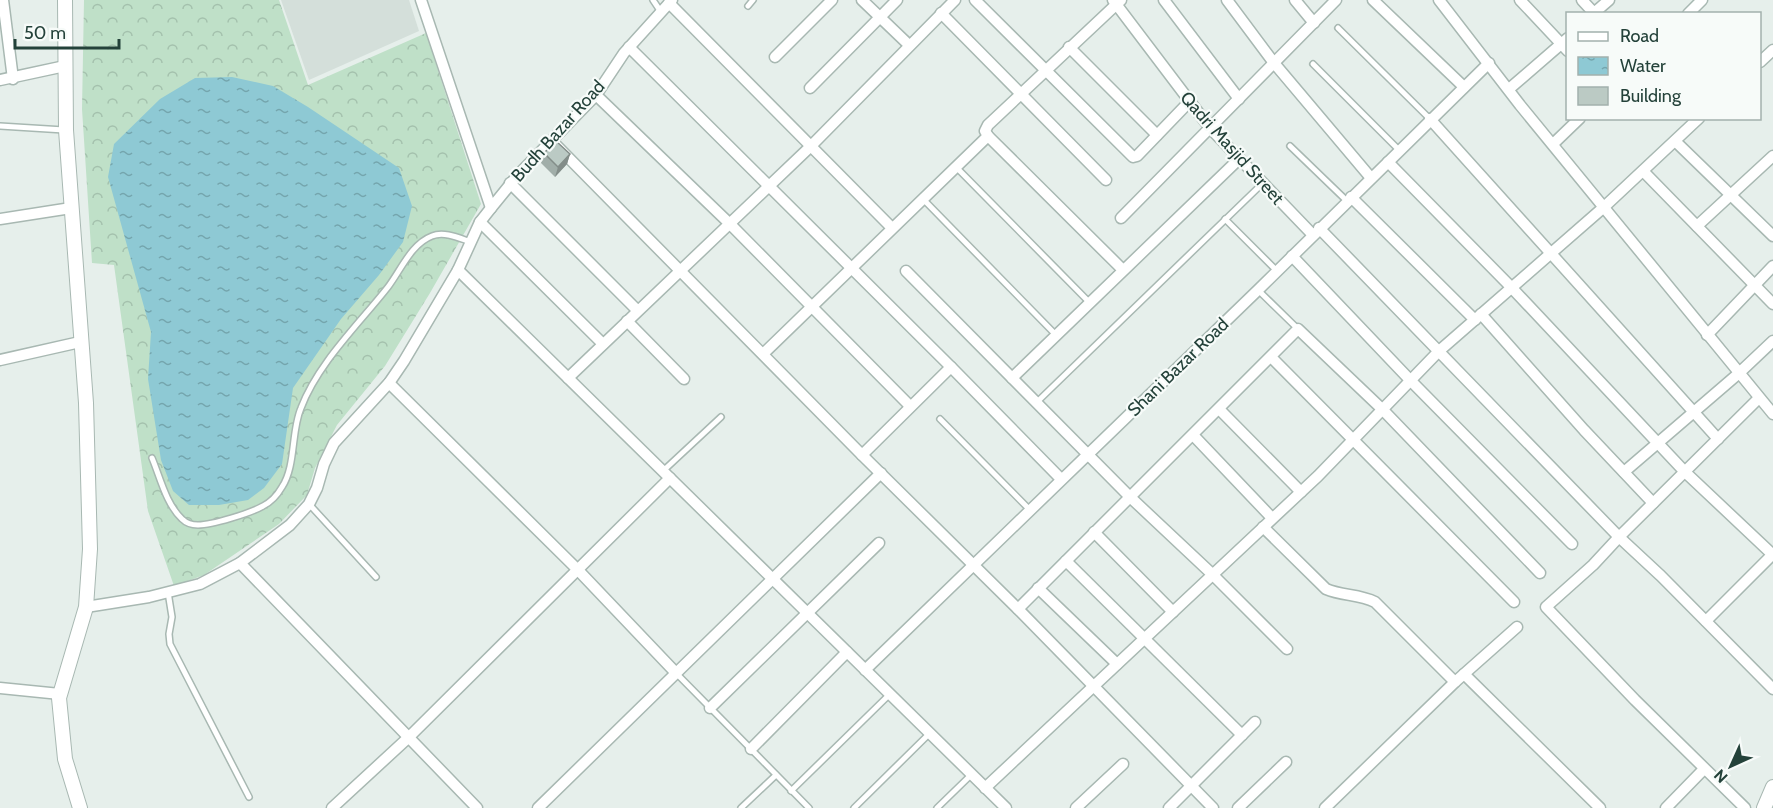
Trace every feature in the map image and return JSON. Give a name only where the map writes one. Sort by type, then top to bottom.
[{"type":"street","points":[[3,0],[13,79]]},
{"type":"street","points":[[65,0],[66,130],[86,404],[90,549],[86,607],[60,694],[65,759],[80,808]]},
{"type":"street","points":[[422,0],[490,208]]},
{"type":"street","points":[[775,57],[832,0]]},
{"type":"street","points":[[862,0],[909,45]]},
{"type":"street","points":[[810,88],[897,0]]},
{"type":"street","points":[[568,378],[811,146],[955,0]]},
{"type":"street","points":[[975,0],[1130,156],[1137,156],[1189,102]]},
{"type":"street","points":[[1164,0],[1239,99]]},
{"type":"street","points":[[1227,0],[1274,63],[1371,178]]},
{"type":"street","points":[[1294,0],[1314,23]]},
{"type":"street","points":[[1121,218],[1336,0]]},
{"type":"street","points":[[1373,0],[1464,87]]},
{"type":"street","points":[[1438,0],[1738,374],[1772,412]]},
{"type":"street","points":[[1509,89],[1565,44],[1520,0]]},
{"type":"street","points":[[1582,0],[1592,12]]},
{"type":"street","points":[[1596,12],[1609,0]]},
{"type":"street","points":[[1690,12],[1702,0]]},
{"type":"street","points":[[670,2],[892,228]]},
{"type":"street","name":"Budh Bazar Road","points":[[309,504],[334,443],[389,383],[458,270],[480,222],[490,208],[510,183],[596,95],[629,47],[670,2]]},
{"type":"street","points":[[1116,2],[1019,94],[988,125],[985,131],[1123,270]]},
{"type":"street","name":"Qadri Masjid Street","points":[[1116,2],[1189,102],[1239,159],[1439,351],[1619,537],[1773,689]]},
{"type":"street","points":[[941,13],[1106,180]]},
{"type":"street","points":[[629,47],[1061,479]]},
{"type":"street","points":[[1069,47],[1157,135]]},
{"type":"street","points":[[1761,61],[1773,50]]},
{"type":"street","name":"Shani Bazar Road","points":[[865,670],[1489,63]]},
{"type":"street","points":[[0,80],[65,66]]},
{"type":"street","points":[[596,95],[730,224],[910,406]]},
{"type":"street","points":[[1430,120],[1718,439]]},
{"type":"street","points":[[1553,144],[1578,120]]},
{"type":"street","points":[[985,788],[1301,492],[1355,440],[1439,351],[1604,207],[1697,120]]},
{"type":"street","points":[[763,354],[988,136]]},
{"type":"street","points":[[552,141],[1213,808]]},
{"type":"street","points":[[1675,141],[1773,236]]},
{"type":"street","points":[[1697,226],[1773,156]]},
{"type":"street","points":[[1012,378],[1239,159]]},
{"type":"street","points":[[1388,162],[1510,287],[1684,472],[1773,554],[1706,621]]},
{"type":"street","points":[[1643,171],[1773,304]]},
{"type":"street","points":[[510,183],[637,310]]},
{"type":"street","points":[[1349,199],[1478,317],[1653,503]]},
{"type":"street","points":[[0,219],[71,208]]},
{"type":"street","points":[[480,222],[603,344]]},
{"type":"street","points":[[1292,256],[1411,381],[1572,544]]},
{"type":"street","points":[[1707,334],[1773,266]]},
{"type":"street","points":[[458,270],[1006,808]]},
{"type":"street","points":[[906,271],[1130,497],[1287,649]]},
{"type":"street","points":[[627,321],[684,379]]},
{"type":"street","points":[[1018,609],[1298,329],[1383,410],[1540,573]]},
{"type":"street","points":[[1624,472],[1694,413],[1773,341]]},
{"type":"street","points":[[0,360],[80,342]]},
{"type":"street","points":[[1271,357],[1514,602]]},
{"type":"street","points":[[862,455],[951,367]]},
{"type":"street","points":[[389,383],[577,569],[676,673]]},
{"type":"street","points":[[1745,808],[1546,607],[1593,565],[1759,398]]},
{"type":"street","points":[[1219,409],[1301,492]]},
{"type":"street","points":[[1193,435],[1272,518]]},
{"type":"street","points":[[538,808],[881,473]]},
{"type":"street","points":[[332,808],[409,737],[577,569],[667,475]]},
{"type":"street","points":[[86,607],[149,597],[200,584],[240,563],[290,525],[309,504]]},
{"type":"street","points":[[1263,528],[1326,589],[1335,593],[1368,598],[1375,602],[1455,682]]},
{"type":"street","points":[[1094,532],[1173,612]]},
{"type":"street","points":[[710,708],[879,543]]},
{"type":"street","points":[[1066,561],[1242,735]]},
{"type":"street","points":[[240,563],[477,808]]},
{"type":"street","points":[[1038,588],[1117,664]]},
{"type":"street","points":[[1325,808],[1455,682],[1517,627]]},
{"type":"street","points":[[751,749],[847,652]]},
{"type":"street","points":[[1464,674],[1600,808]]},
{"type":"street","points":[[0,688],[60,694]]},
{"type":"street","points":[[1169,808],[1255,722]]},
{"type":"street","points":[[1238,808],[1286,762]]},
{"type":"street","points":[[1076,808],[1123,764]]},
{"type":"street","points":[[1666,808],[1704,769]]},
{"type":"street","points":[[1764,808],[1773,787]]},
{"type":"lane","points":[[653,0],[661,12]]},
{"type":"lane","points":[[748,6],[753,0]]},
{"type":"lane","points":[[1338,28],[1430,120]]},
{"type":"lane","points":[[1313,64],[1399,150]]},
{"type":"lane","points":[[0,126],[66,130]]},
{"type":"lane","points":[[1290,146],[1349,199]]},
{"type":"lane","points":[[956,167],[1090,303]]},
{"type":"lane","points":[[1036,403],[1263,183]]},
{"type":"lane","points":[[923,199],[1056,335]]},
{"type":"lane","points":[[1225,219],[1277,271]]},
{"type":"lane","points":[[152,458],[173,508],[182,519],[190,524],[200,525],[265,505],[277,495],[284,484],[297,419],[306,396],[348,332],[390,285],[419,244],[434,234],[444,234],[471,242]]},
{"type":"lane","points":[[1258,290],[1298,329]]},
{"type":"lane","points":[[667,475],[721,417]]},
{"type":"lane","points":[[940,419],[1030,510]]},
{"type":"lane","points":[[309,504],[376,577]]},
{"type":"lane","points":[[168,592],[172,616],[170,644],[249,796]]},
{"type":"lane","points":[[676,673],[809,808]]},
{"type":"lane","points":[[791,790],[890,694]]},
{"type":"lane","points":[[854,808],[930,733]]},
{"type":"lane","points":[[937,808],[972,774]]},
{"type":"lane","points":[[741,808],[776,775]]},
{"type":"shaded area","points":[[281,0],[409,0],[419,31],[309,80]]},
{"type":"green space","points":[[84,0],[279,0],[308,85],[426,33],[481,204],[385,366],[337,425],[315,468],[307,495],[279,524],[204,575],[174,586],[148,511],[114,265],[92,263],[82,109]]},
{"type":"water","points":[[232,77],[273,86],[399,168],[412,206],[403,242],[379,275],[341,319],[293,388],[282,464],[264,488],[248,500],[219,505],[189,505],[173,491],[161,460],[148,379],[151,332],[108,177],[114,144],[160,99],[195,78]]},
{"type":"building","points":[[556,141],[570,154],[558,167],[544,153]]}]
